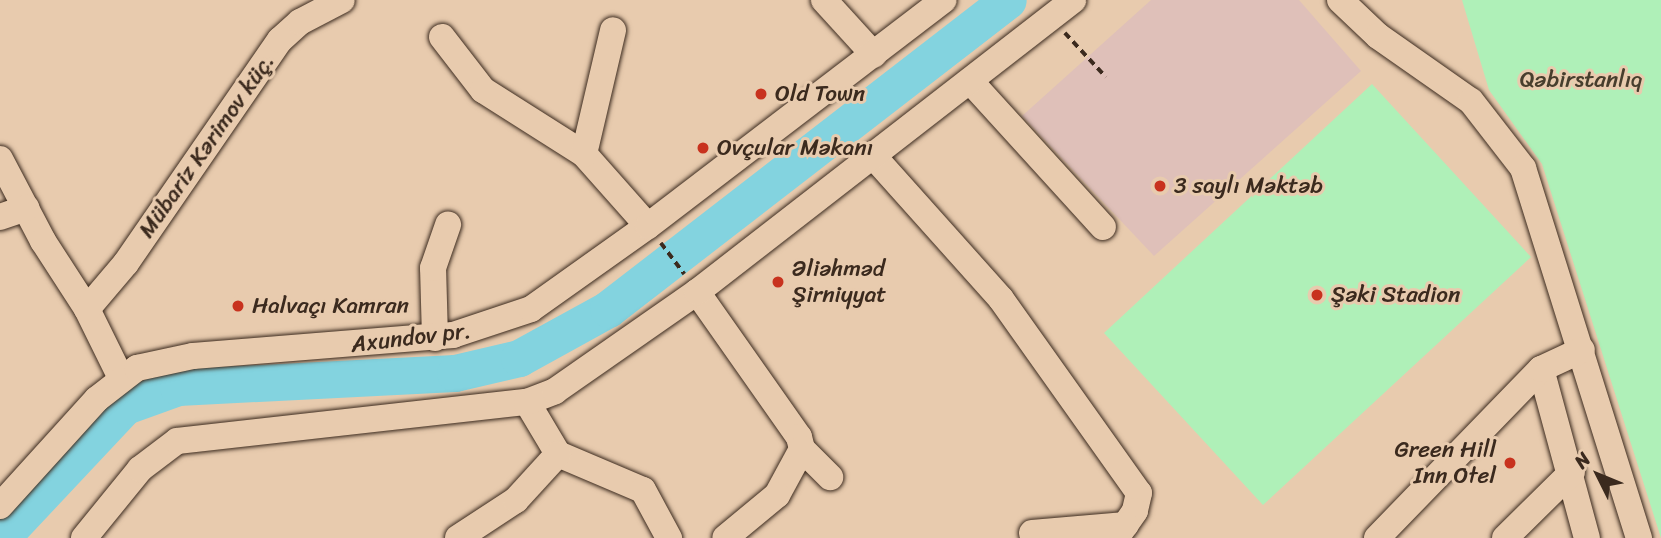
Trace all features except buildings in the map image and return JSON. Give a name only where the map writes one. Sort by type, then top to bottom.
[{"type":"street","name":"Mübariz Kərimov küç.","points":[[87,309],[120,272],[280,40],[300,22],[342,0]]},
{"type":"street","points":[[824,0],[874,55]]},
{"type":"street","name":"Axundov pr.","points":[[0,506],[121,378],[152,363],[193,356],[435,338],[480,330],[531,309],[652,232],[944,0]]},
{"type":"street","points":[[84,538],[140,469],[177,441],[527,402],[575,379],[693,286],[874,158],[1073,0]]},
{"type":"street","points":[[1340,0],[1378,36],[1471,101],[1498,130],[1523,167],[1639,538]]},
{"type":"street","points":[[584,154],[613,30]]},
{"type":"street","points":[[442,37],[498,103],[584,154],[652,232]]},
{"type":"street","points":[[971,82],[1103,227]]},
{"type":"street","points":[[874,158],[1002,299],[1139,493],[1140,502],[1121,531],[1032,533]]},
{"type":"street","points":[[0,159],[87,309],[121,378]]},
{"type":"street","points":[[0,217],[26,208]]},
{"type":"street","points":[[435,338],[433,268],[448,225]]},
{"type":"street","points":[[693,286],[799,437],[802,450],[830,477]]},
{"type":"street","points":[[1377,538],[1541,369],[1582,351]]},
{"type":"street","points":[[1541,369],[1572,472],[1587,538]]},
{"type":"street","points":[[527,402],[558,454],[643,491],[669,538]]},
{"type":"street","points":[[725,538],[777,495],[802,450]]},
{"type":"street","points":[[458,538],[516,500],[558,454]]},
{"type":"street","points":[[1505,538],[1572,472]]},
{"type":"path","points":[[1052,18],[1106,77]]},
{"type":"path","points":[[652,232],[693,286]]},
{"type":"shaded area","name":"3 saylı Məktəb","points":[[1151,0],[1299,0],[1361,71],[1154,256],[1022,116]]},
{"type":"green space","name":"Qəbirstanlıq","points":[[1462,0],[1661,0],[1661,538],[1542,164],[1489,90]]},
{"type":"green space","name":"Şəki Stadion","points":[[1372,84],[1531,257],[1263,505],[1104,333]]},
{"type":"waterway","points":[[1,538],[125,406],[178,387],[455,373],[519,358],[608,309],[1008,0]]},
{"type":"place","name":"Old Town","points":[[761,94]]},
{"type":"place","name":"Ovçular Məkanı","points":[[703,148]]},
{"type":"place","name":"3 saylı Məktəb","points":[[1160,186]]},
{"type":"place","name":"Əliəhməd Şirniyyat","points":[[778,282]]},
{"type":"place","name":"Şəki Stadion","points":[[1317,295]]},
{"type":"place","name":"Halvaçı Kamran","points":[[238,306]]},
{"type":"place","name":"Green Hill Inn Otel","points":[[1510,463]]}]
